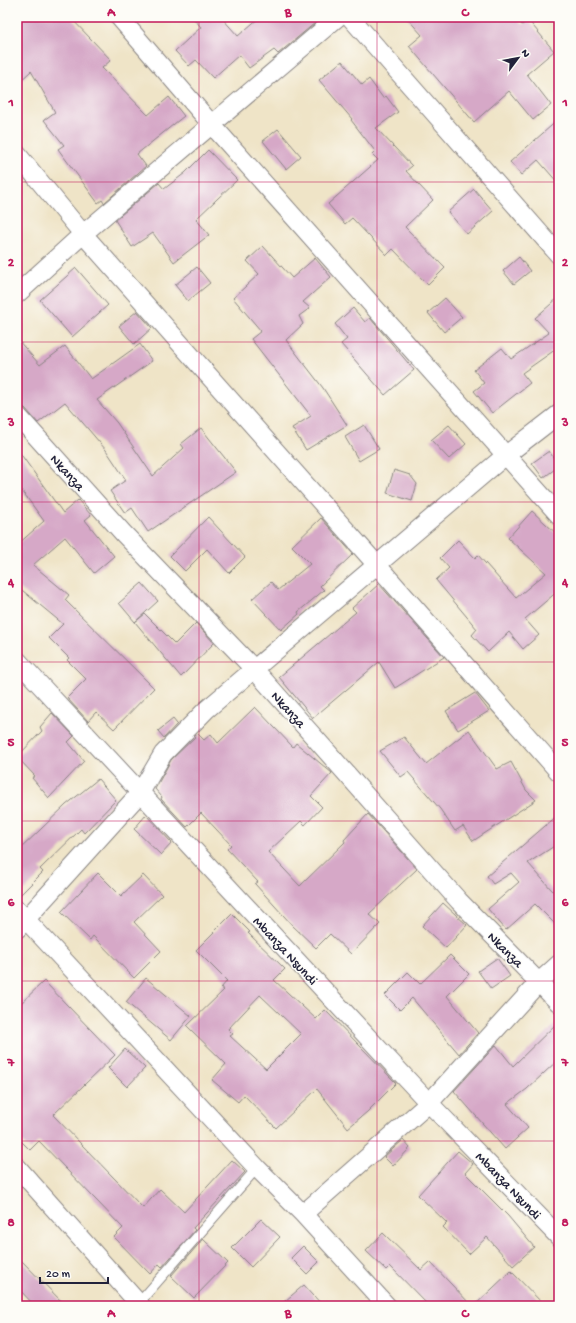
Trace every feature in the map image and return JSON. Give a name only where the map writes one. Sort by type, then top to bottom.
[{"type":"street","points":[[119,17],[212,125],[559,515]]},
{"type":"street","points":[[17,294],[83,234],[338,17]]},
{"type":"street","points":[[350,17],[559,255]]},
{"type":"street","points":[[17,154],[83,234],[559,772]]},
{"type":"street","points":[[387,1306],[303,1214],[20,920],[140,793],[163,754],[206,710],[376,564],[506,455],[559,414]]},
{"type":"street","name":"Nkanza","points":[[17,415],[124,534],[254,669],[459,901],[559,1003]]},
{"type":"street","name":"Mbanza Nsundi","points":[[17,660],[429,1103],[559,1236]]},
{"type":"street","points":[[303,1214],[429,1103],[539,982],[559,964]]},
{"type":"street","points":[[17,1167],[139,1305]]},
{"type":"lane","points":[[139,1305],[258,1168]]},
{"type":"building","points":[[17,17],[70,17],[111,60],[102,68],[148,115],[169,97],[184,116],[137,154],[146,166],[104,203],[102,200],[98,203],[58,149],[64,145],[44,120],[55,112],[31,71],[17,84]]},
{"type":"building","points":[[192,17],[221,17],[238,36],[260,17],[322,17],[278,54],[274,50],[249,68],[239,55],[213,78],[196,60],[189,66],[175,51],[201,27]]},
{"type":"building","points":[[406,17],[515,17],[522,25],[528,20],[554,51],[527,74],[551,105],[533,120],[509,91],[474,122],[409,46],[422,35]]},
{"type":"building","points":[[342,61],[362,85],[369,79],[383,98],[386,96],[398,112],[376,128],[412,166],[406,171],[433,200],[405,227],[445,268],[428,285],[393,249],[387,255],[352,218],[345,224],[328,204],[378,160],[372,154],[375,151],[351,120],[352,119],[319,80]]},
{"type":"building","points":[[559,119],[559,184],[538,160],[521,175],[510,162]]},
{"type":"building","points":[[278,129],[301,156],[286,169],[263,141]]},
{"type":"building","points":[[208,150],[237,180],[196,219],[209,235],[174,262],[153,233],[132,247],[115,220],[159,183],[164,189],[185,173]]},
{"type":"building","points":[[474,189],[493,211],[467,234],[448,212]]},
{"type":"building","points":[[263,246],[292,278],[315,258],[331,277],[303,302],[310,308],[299,316],[303,324],[286,340],[323,388],[347,425],[306,450],[292,428],[311,416],[251,339],[261,331],[233,298],[259,274],[247,261]]},
{"type":"building","points":[[519,257],[530,271],[514,284],[503,271]]},
{"type":"building","points":[[197,267],[210,283],[188,301],[175,285]]},
{"type":"building","points":[[76,268],[108,305],[72,337],[40,300]]},
{"type":"building","points":[[559,297],[559,347],[522,373],[530,383],[492,413],[474,391],[484,383],[474,370],[502,348],[511,359],[549,333],[535,318]]},
{"type":"building","points":[[445,298],[462,317],[444,332],[428,313]]},
{"type":"building","points":[[353,308],[365,322],[370,318],[414,370],[385,395],[341,344],[347,339],[335,324]]},
{"type":"building","points":[[137,311],[152,328],[134,344],[119,326]]},
{"type":"building","points":[[17,339],[40,365],[65,346],[91,379],[140,344],[152,361],[97,400],[117,423],[153,476],[184,448],[181,444],[201,428],[236,472],[148,532],[132,508],[125,513],[110,491],[126,480],[106,450],[65,402],[38,423],[25,408],[17,405]]},
{"type":"building","points":[[364,425],[379,449],[359,461],[345,437]]},
{"type":"building","points":[[449,425],[466,444],[449,459],[431,440]]},
{"type":"building","points":[[17,449],[63,513],[78,500],[91,515],[85,520],[114,556],[94,573],[65,537],[33,565],[69,595],[65,600],[154,688],[114,729],[96,712],[88,721],[67,698],[86,679],[67,660],[69,658],[49,638],[63,624],[17,586],[17,545],[44,521],[17,484]]},
{"type":"building","points":[[549,451],[559,466],[543,478],[532,463]]},
{"type":"building","points":[[394,470],[410,475],[417,484],[412,501],[387,493]]},
{"type":"building","points":[[532,511],[559,536],[559,590],[525,619],[539,635],[523,649],[509,632],[488,652],[472,635],[477,629],[436,580],[449,568],[440,558],[458,540],[475,558],[478,555],[516,598],[546,573],[508,538]]},
{"type":"building","points":[[208,517],[245,557],[229,573],[207,549],[185,571],[170,556]]},
{"type":"building","points":[[321,518],[353,554],[320,586],[324,590],[298,612],[299,614],[281,630],[252,599],[271,582],[278,590],[310,564],[292,546]]},
{"type":"building","points":[[142,583],[158,601],[135,622],[119,603]]},
{"type":"building","points":[[379,584],[444,657],[395,688],[379,662],[313,718],[279,677],[356,612],[352,608]]},
{"type":"building","points":[[145,614],[175,644],[196,623],[214,643],[181,677],[135,622]]},
{"type":"building","points":[[475,693],[489,711],[458,730],[446,711]]},
{"type":"building","points":[[255,707],[293,747],[296,743],[332,773],[311,796],[322,807],[305,825],[301,821],[268,852],[300,886],[345,842],[344,840],[368,814],[417,869],[369,914],[380,924],[351,954],[330,934],[316,948],[293,926],[255,884],[258,882],[227,849],[231,845],[201,813],[187,827],[161,799],[162,797],[155,789],[171,760],[198,734],[204,740],[211,734],[218,743]]},
{"type":"building","points":[[52,713],[74,736],[68,742],[84,761],[49,798],[32,778],[35,776],[17,757],[42,731],[40,727]]},
{"type":"building","points":[[173,719],[177,724],[164,738],[158,731]]},
{"type":"building","points":[[469,730],[497,769],[511,762],[526,790],[536,800],[473,841],[463,826],[455,831],[440,809],[408,772],[401,777],[380,751],[404,737],[426,764]]},
{"type":"building","points":[[98,779],[116,800],[84,833],[81,829],[40,869],[43,872],[17,898],[17,852],[66,805]]},
{"type":"building","points":[[559,814],[559,843],[528,863],[559,898],[559,928],[535,904],[506,930],[488,909],[519,882],[511,873],[493,884],[487,876]]},
{"type":"building","points":[[146,815],[172,843],[161,855],[134,829]]},
{"type":"building","points":[[98,873],[121,896],[143,875],[162,895],[134,922],[161,951],[134,978],[93,936],[90,940],[61,912]]},
{"type":"building","points":[[443,903],[467,925],[446,948],[422,926]]},
{"type":"building","points":[[232,914],[250,932],[248,933],[285,969],[274,980],[316,1019],[325,1010],[396,1083],[367,1112],[348,1128],[317,1089],[276,1128],[244,1095],[238,1102],[212,1080],[226,1064],[187,1026],[224,990],[221,988],[227,981],[196,950]],"holes":[[[260,995],[301,1034],[266,1069],[230,1036],[233,1034],[228,1029]]]},
{"type":"building","points":[[450,955],[469,974],[447,996],[478,1033],[459,1054],[412,998],[400,1010],[385,995],[408,972],[420,984]]},
{"type":"building","points":[[497,958],[510,976],[491,989],[478,971]]},
{"type":"building","points":[[146,978],[191,1016],[171,1040],[126,1002]]},
{"type":"building","points":[[44,981],[115,1055],[53,1115],[143,1208],[160,1189],[184,1212],[232,1160],[245,1172],[193,1228],[195,1230],[162,1267],[159,1264],[150,1274],[114,1237],[123,1228],[39,1141],[30,1150],[17,1137],[17,1007]]},
{"type":"building","points":[[559,1021],[559,1059],[527,1089],[507,1104],[528,1128],[505,1149],[454,1091],[496,1045],[513,1066]]},
{"type":"building","points":[[125,1049],[145,1068],[127,1087],[108,1068]]},
{"type":"building","points":[[403,1140],[410,1148],[393,1166],[384,1157]]},
{"type":"building","points":[[458,1151],[473,1164],[465,1173],[508,1216],[534,1247],[513,1266],[487,1237],[469,1254],[443,1227],[447,1223],[418,1195]]},
{"type":"building","points":[[261,1219],[280,1237],[251,1267],[232,1248]]},
{"type":"building","points":[[383,1233],[421,1270],[430,1262],[472,1306],[429,1306],[390,1266],[386,1270],[366,1251]]},
{"type":"building","points":[[203,1239],[228,1263],[194,1298],[171,1276]]},
{"type":"building","points":[[303,1246],[319,1262],[307,1274],[291,1258]]},
{"type":"building","points":[[17,1256],[66,1306],[35,1306],[17,1287]]},
{"type":"building","points":[[511,1271],[545,1306],[474,1306]]},
{"type":"building","points":[[304,1285],[323,1306],[279,1306]]}]
